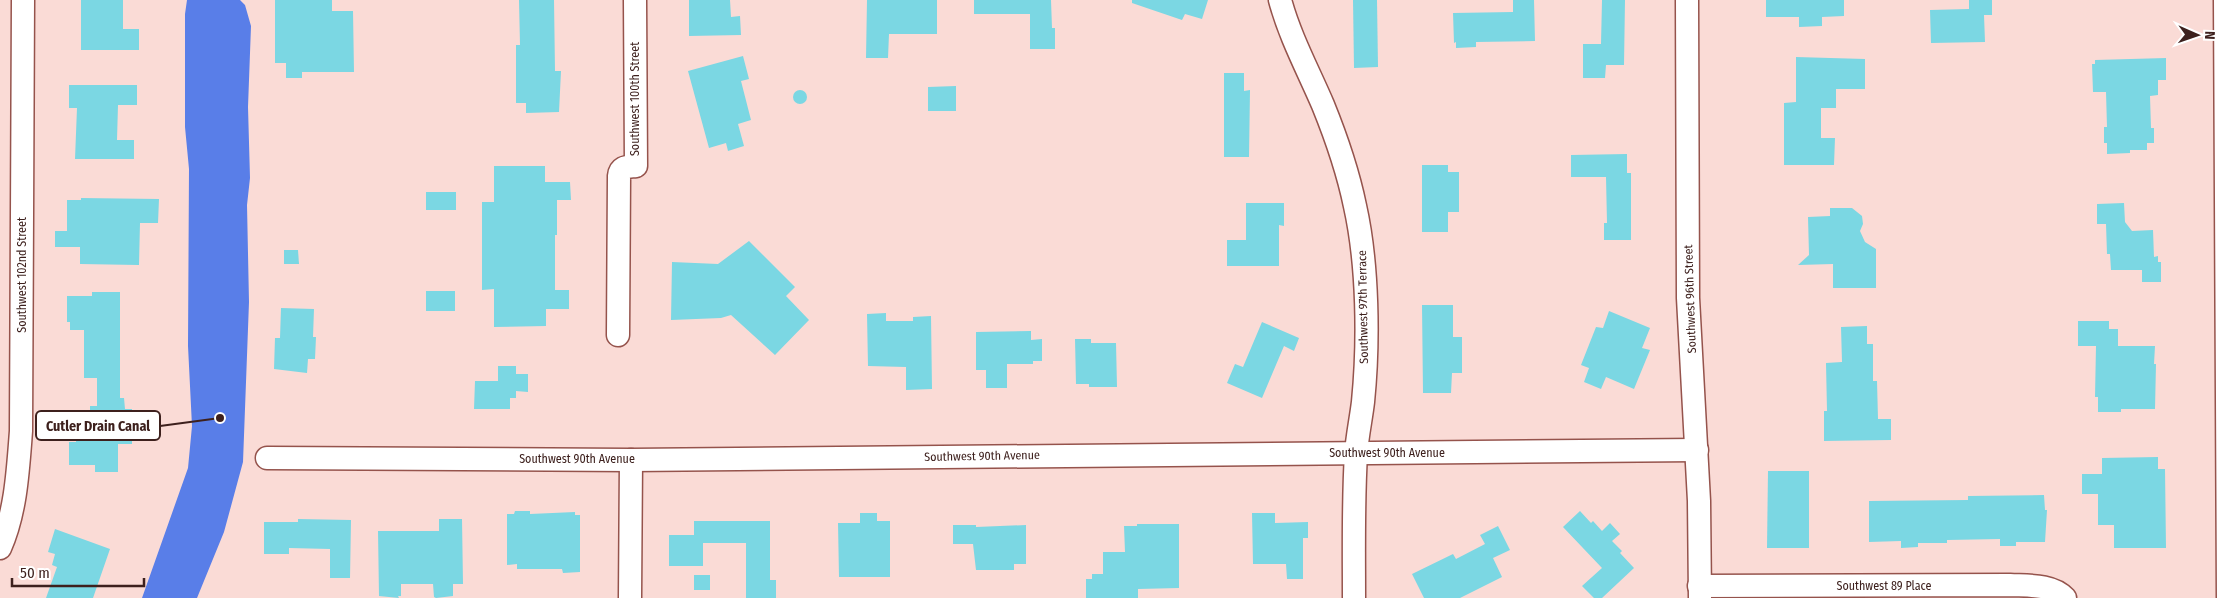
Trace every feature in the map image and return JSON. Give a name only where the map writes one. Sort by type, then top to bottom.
[{"type":"street","name":"Southwest 102nd Street","points":[[0,548],[12,504],[21,431],[23,0]]},
{"type":"street","name":"Southwest 100th Street","points":[[618,335],[619,171],[623,168],[636,166],[635,0]]},
{"type":"street","name":"Southwest 97th Terrace","points":[[1280,0],[1332,131],[1357,214],[1363,256],[1365,332],[1363,401],[1356,452],[1354,598]]},
{"type":"street","name":"Southwest 96th Street","points":[[1687,0],[1688,298],[1697,450],[1700,592]]},
{"type":"street","points":[[2225,0],[2229,181],[2228,598]]},
{"type":"street","name":"Southwest 90th Avenue","points":[[267,458],[631,460],[1697,450]]},
{"type":"street","points":[[630,598],[631,460]]},
{"type":"street","name":"Southwest 89 Place","points":[[1700,592],[2030,586],[2056,591],[2065,598]]},
{"type":"water","points":[[187,0],[240,0],[245,5],[251,26],[248,107],[250,178],[247,205],[249,302],[243,462],[224,532],[197,598],[142,598],[188,468],[192,426],[188,346],[189,169],[185,127],[185,14]]},
{"type":"building","points":[[81,0],[123,0],[123,29],[139,29],[139,50],[81,50]]},
{"type":"building","points":[[275,0],[332,0],[332,11],[353,11],[354,72],[302,72],[302,78],[286,78],[286,63],[275,63]]},
{"type":"building","points":[[519,0],[554,0],[555,71],[561,71],[559,112],[526,113],[526,103],[516,103],[516,45],[520,45]]},
{"type":"building","points":[[689,0],[730,0],[731,17],[740,16],[741,35],[689,36]]},
{"type":"building","points":[[867,0],[937,0],[937,34],[889,34],[888,58],[866,58]]},
{"type":"building","points":[[974,0],[1051,0],[1052,28],[1055,28],[1055,49],[1030,49],[1030,14],[974,14]]},
{"type":"building","points":[[1132,0],[1208,0],[1202,19],[1185,14],[1182,20],[1132,3]]},
{"type":"building","points":[[1353,0],[1377,0],[1378,67],[1354,68]]},
{"type":"building","points":[[1513,0],[1534,0],[1535,41],[1476,42],[1476,47],[1456,48],[1456,42],[1454,43],[1453,13],[1513,12]]},
{"type":"building","points":[[1602,0],[1625,0],[1624,65],[1606,65],[1605,78],[1583,78],[1583,44],[1601,44]]},
{"type":"building","points":[[1766,0],[1844,0],[1844,16],[1822,17],[1822,26],[1799,27],[1799,17],[1766,17]]},
{"type":"building","points":[[1969,0],[1992,0],[1992,15],[1984,15],[1985,42],[1931,43],[1930,10],[1969,9]]},
{"type":"building","points":[[743,56],[749,79],[741,81],[751,120],[738,124],[744,146],[728,151],[726,143],[709,148],[688,71]]},
{"type":"building","points":[[1796,57],[1865,59],[1865,89],[1836,89],[1836,108],[1821,108],[1821,138],[1835,138],[1834,165],[1784,165],[1784,103],[1796,102]]},
{"type":"building","points":[[2166,58],[2166,80],[2158,80],[2158,95],[2150,96],[2151,128],[2154,128],[2154,143],[2147,143],[2147,150],[2130,150],[2130,153],[2107,154],[2107,143],[2104,143],[2104,127],[2107,127],[2106,92],[2093,92],[2092,64],[2095,64],[2095,60]]},
{"type":"building","points":[[1224,73],[1244,73],[1244,91],[1250,90],[1249,157],[1224,157]]},
{"type":"building","points":[[69,85],[137,85],[137,105],[118,105],[117,140],[134,140],[134,159],[75,159],[77,108],[69,108]]},
{"type":"building","points":[[956,86],[956,111],[928,111],[928,87]]},
{"type":"building","points":[[797,90],[803,90],[807,97],[803,104],[797,104],[793,100],[793,94]]},
{"type":"building","points":[[1627,154],[1627,173],[1631,173],[1631,240],[1604,240],[1604,223],[1607,223],[1606,177],[1571,177],[1571,155]]},
{"type":"building","points":[[1422,165],[1448,165],[1448,172],[1459,172],[1459,212],[1448,212],[1448,232],[1422,232]]},
{"type":"building","points":[[494,166],[545,166],[545,182],[570,182],[571,200],[557,200],[557,235],[555,235],[555,290],[569,290],[569,309],[546,309],[546,326],[494,327],[494,289],[482,290],[482,202],[494,202]]},
{"type":"building","points":[[426,192],[456,192],[456,210],[426,210]]},
{"type":"building","points":[[81,198],[159,199],[158,223],[140,223],[139,265],[80,264],[80,247],[55,247],[55,231],[67,231],[67,200],[81,200]]},
{"type":"building","points":[[1246,203],[1284,203],[1284,226],[1279,225],[1279,266],[1227,266],[1227,240],[1246,240]]},
{"type":"building","points":[[2124,203],[2125,222],[2132,231],[2153,230],[2154,257],[2158,256],[2158,262],[2161,262],[2161,282],[2142,282],[2142,270],[2111,270],[2110,254],[2107,254],[2106,224],[2097,224],[2097,204]]},
{"type":"building","points":[[1830,208],[1852,208],[1862,216],[1863,224],[1860,231],[1865,242],[1876,249],[1876,288],[1833,288],[1833,264],[1798,265],[1809,255],[1808,217],[1830,216]]},
{"type":"building","points":[[749,241],[795,287],[786,296],[809,320],[775,355],[731,315],[721,318],[671,320],[672,262],[718,264]]},
{"type":"building","points":[[284,250],[298,250],[299,264],[284,264]]},
{"type":"building","points":[[426,291],[455,291],[455,311],[426,311]]},
{"type":"building","points":[[92,292],[120,292],[120,398],[124,398],[125,409],[132,409],[132,444],[118,444],[118,472],[95,472],[95,465],[69,465],[69,442],[76,442],[76,413],[90,413],[90,406],[97,406],[97,378],[84,378],[84,330],[70,330],[70,322],[67,322],[67,296],[92,296]]},
{"type":"building","points":[[1422,305],[1453,305],[1453,337],[1462,337],[1462,373],[1452,373],[1451,393],[1423,393]]},
{"type":"building","points":[[281,308],[314,309],[313,337],[316,337],[315,359],[308,359],[307,373],[274,369],[275,338],[280,338]]},
{"type":"building","points":[[1609,311],[1650,328],[1642,348],[1650,350],[1634,389],[1606,377],[1601,389],[1584,382],[1589,368],[1581,365],[1596,327],[1603,328]]},
{"type":"building","points":[[886,313],[886,321],[913,321],[913,317],[931,316],[932,389],[906,390],[906,367],[868,366],[867,314]]},
{"type":"building","points":[[2078,321],[2109,321],[2109,329],[2118,329],[2118,346],[2155,346],[2155,409],[2121,409],[2121,412],[2098,412],[2098,397],[2095,397],[2096,346],[2078,346]]},
{"type":"building","points":[[1262,322],[1299,338],[1294,351],[1284,346],[1262,398],[1227,383],[1235,364],[1243,367]]},
{"type":"building","points":[[1867,326],[1867,344],[1873,344],[1873,381],[1877,381],[1878,419],[1891,419],[1891,440],[1824,441],[1824,411],[1827,411],[1826,363],[1842,362],[1841,327]]},
{"type":"building","points":[[1031,331],[1031,340],[1042,339],[1042,361],[1033,361],[1033,364],[1007,364],[1007,388],[986,388],[986,370],[976,370],[976,332]]},
{"type":"building","points":[[1075,339],[1091,339],[1091,343],[1116,343],[1117,387],[1089,387],[1089,384],[1076,384]]},
{"type":"building","points":[[498,366],[516,366],[516,374],[528,374],[528,392],[516,391],[516,398],[510,398],[510,409],[474,409],[475,381],[498,381]]},
{"type":"building","points":[[2158,457],[2158,469],[2165,469],[2166,548],[2114,548],[2114,525],[2098,525],[2098,494],[2082,494],[2082,474],[2102,474],[2102,458]]},
{"type":"building","points":[[1768,471],[1809,471],[1809,548],[1767,548]]},
{"type":"building","points":[[2044,495],[2045,510],[2047,510],[2045,542],[2016,542],[2016,546],[2000,546],[2000,539],[1947,540],[1947,543],[1918,543],[1918,547],[1901,548],[1901,541],[1869,542],[1869,501],[1968,500],[1968,496]]},
{"type":"building","points":[[515,511],[530,511],[530,514],[575,512],[575,515],[580,515],[580,572],[563,573],[562,569],[517,569],[517,564],[507,565],[507,514],[514,514]]},
{"type":"building","points":[[1580,511],[1602,531],[1610,523],[1620,534],[1612,541],[1634,568],[1602,598],[1594,598],[1582,586],[1602,568],[1563,527]]},
{"type":"building","points":[[860,513],[877,513],[877,521],[890,521],[890,577],[839,577],[838,523],[860,523]]},
{"type":"building","points":[[1252,513],[1275,513],[1275,523],[1308,522],[1308,538],[1303,538],[1303,579],[1287,579],[1286,564],[1253,564]]},
{"type":"building","points":[[298,519],[351,520],[350,578],[330,578],[330,549],[289,548],[289,554],[264,554],[264,522],[298,522]]},
{"type":"building","points":[[439,519],[462,519],[463,584],[453,584],[453,596],[434,597],[433,584],[401,584],[401,596],[398,596],[399,598],[379,596],[378,531],[439,531]]},
{"type":"building","points":[[694,521],[770,521],[770,580],[776,580],[776,598],[746,598],[746,543],[703,543],[703,566],[669,566],[669,535],[694,535]]},
{"type":"building","points":[[1137,524],[1179,524],[1179,588],[1138,589],[1138,598],[1086,598],[1086,579],[1092,579],[1092,574],[1103,574],[1103,552],[1125,552],[1124,526],[1137,526]]},
{"type":"building","points":[[953,525],[976,525],[976,527],[1026,525],[1026,564],[1014,564],[1014,570],[976,570],[973,544],[953,544]]},
{"type":"building","points":[[1498,526],[1510,550],[1493,558],[1502,577],[1460,598],[1424,598],[1412,574],[1453,554],[1456,559],[1485,544],[1480,535]]},
{"type":"building","points":[[55,529],[110,549],[93,598],[46,598],[57,567],[52,565],[55,554],[48,552]]},
{"type":"building","points":[[694,575],[710,575],[710,590],[694,590]]},
{"type":"place","name":"Cutler Drain Canal","points":[[220,418]]}]
